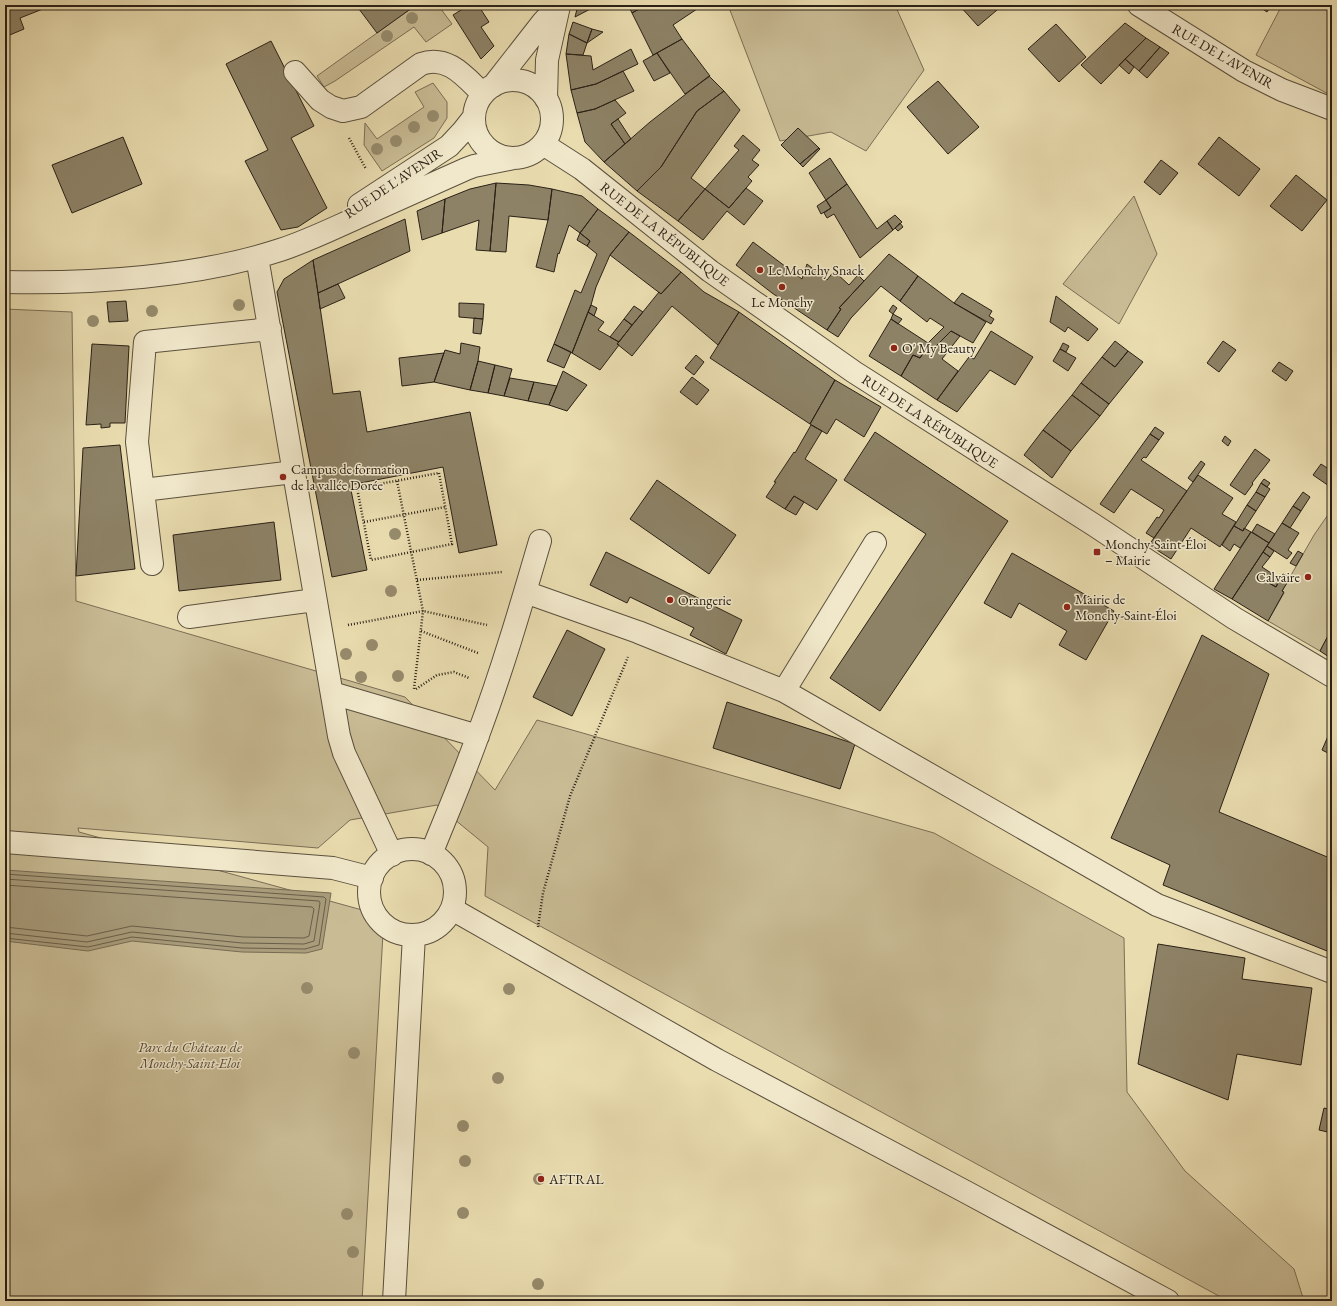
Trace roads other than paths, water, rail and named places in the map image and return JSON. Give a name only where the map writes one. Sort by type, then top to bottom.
[{"type":"street","points":[[514,158],[500,156],[488,149],[479,138],[474,124],[476,105],[543,22],[559,5]]},
{"type":"street","points":[[546,99],[547,60],[559,5]]},
{"type":"street","name":"RUE DE L'AVENIR","points":[[1139,5],[1244,71],[1282,90],[1332,109]]},
{"type":"street","points":[[295,72],[320,100],[331,108],[343,111],[361,107],[421,64],[428,62],[448,64],[488,90]]},
{"type":"street","points":[[5,282],[80,281],[158,275],[210,267],[257,257],[305,242],[466,169],[533,152],[543,144],[547,138],[551,125],[551,112],[546,99],[537,89],[525,82],[506,81],[488,90]]},
{"type":"street","name":"RUE DE L'AVENIR","points":[[305,242],[449,146],[474,117]]},
{"type":"street","name":"RUE DE LA RÉPUBLIQUE","points":[[543,144],[582,169],[710,270],[854,372],[1234,618],[1332,676]]},
{"type":"street","points":[[257,257],[339,736],[344,753],[392,855]]},
{"type":"street","points":[[152,564],[137,442],[145,342],[270,329]]},
{"type":"street","points":[[143,490],[294,472]]},
{"type":"street","points":[[431,854],[493,695],[514,631],[540,541]]},
{"type":"street","points":[[784,691],[875,543]]},
{"type":"street","points":[[525,592],[638,632],[784,691],[1157,905],[1332,972]]},
{"type":"street","points":[[189,617],[315,600]]},
{"type":"street","points":[[332,693],[478,736]]},
{"type":"street","points":[[5,842],[333,868],[372,878]]},
{"type":"street","points":[[404,850],[418,850],[431,854],[444,864],[453,877],[455,893],[452,909],[445,920],[437,927],[426,933],[414,935],[401,934],[388,928],[378,918],[371,906],[369,892],[372,878],[376,869],[383,860],[404,850]]},
{"type":"street","points":[[452,909],[717,1060],[1168,1301]]},
{"type":"street","points":[[394,1301],[414,935]]},
{"type":"water","points":[[5,870],[331,893],[322,949],[306,953],[242,952],[132,941],[88,951],[5,941]]},
{"type":"place","name":"Le Monchy Snack","points":[[760,270]]},
{"type":"place","name":"Le Monchy","points":[[782,287]]},
{"type":"place","name":"O' My Beauty","points":[[894,348]]},
{"type":"place","name":"Campus de formation de la vallée Dorée","points":[[283,477]]},
{"type":"place","name":"Monchy-Saint-Éloi – Mairie","points":[[1097,552]]},
{"type":"place","name":"Calvaire","points":[[1308,577]]},
{"type":"place","name":"Orangerie","points":[[670,600]]},
{"type":"place","name":"Mairie de Monchy-Saint-Éloi","points":[[1067,607]]},
{"type":"place","name":"AFTRAL","points":[[541,1179]]},
{"type":"park label","name":"Parc du Château de Monchy-Saint-Eloi","points":[[190,1056]]}]
